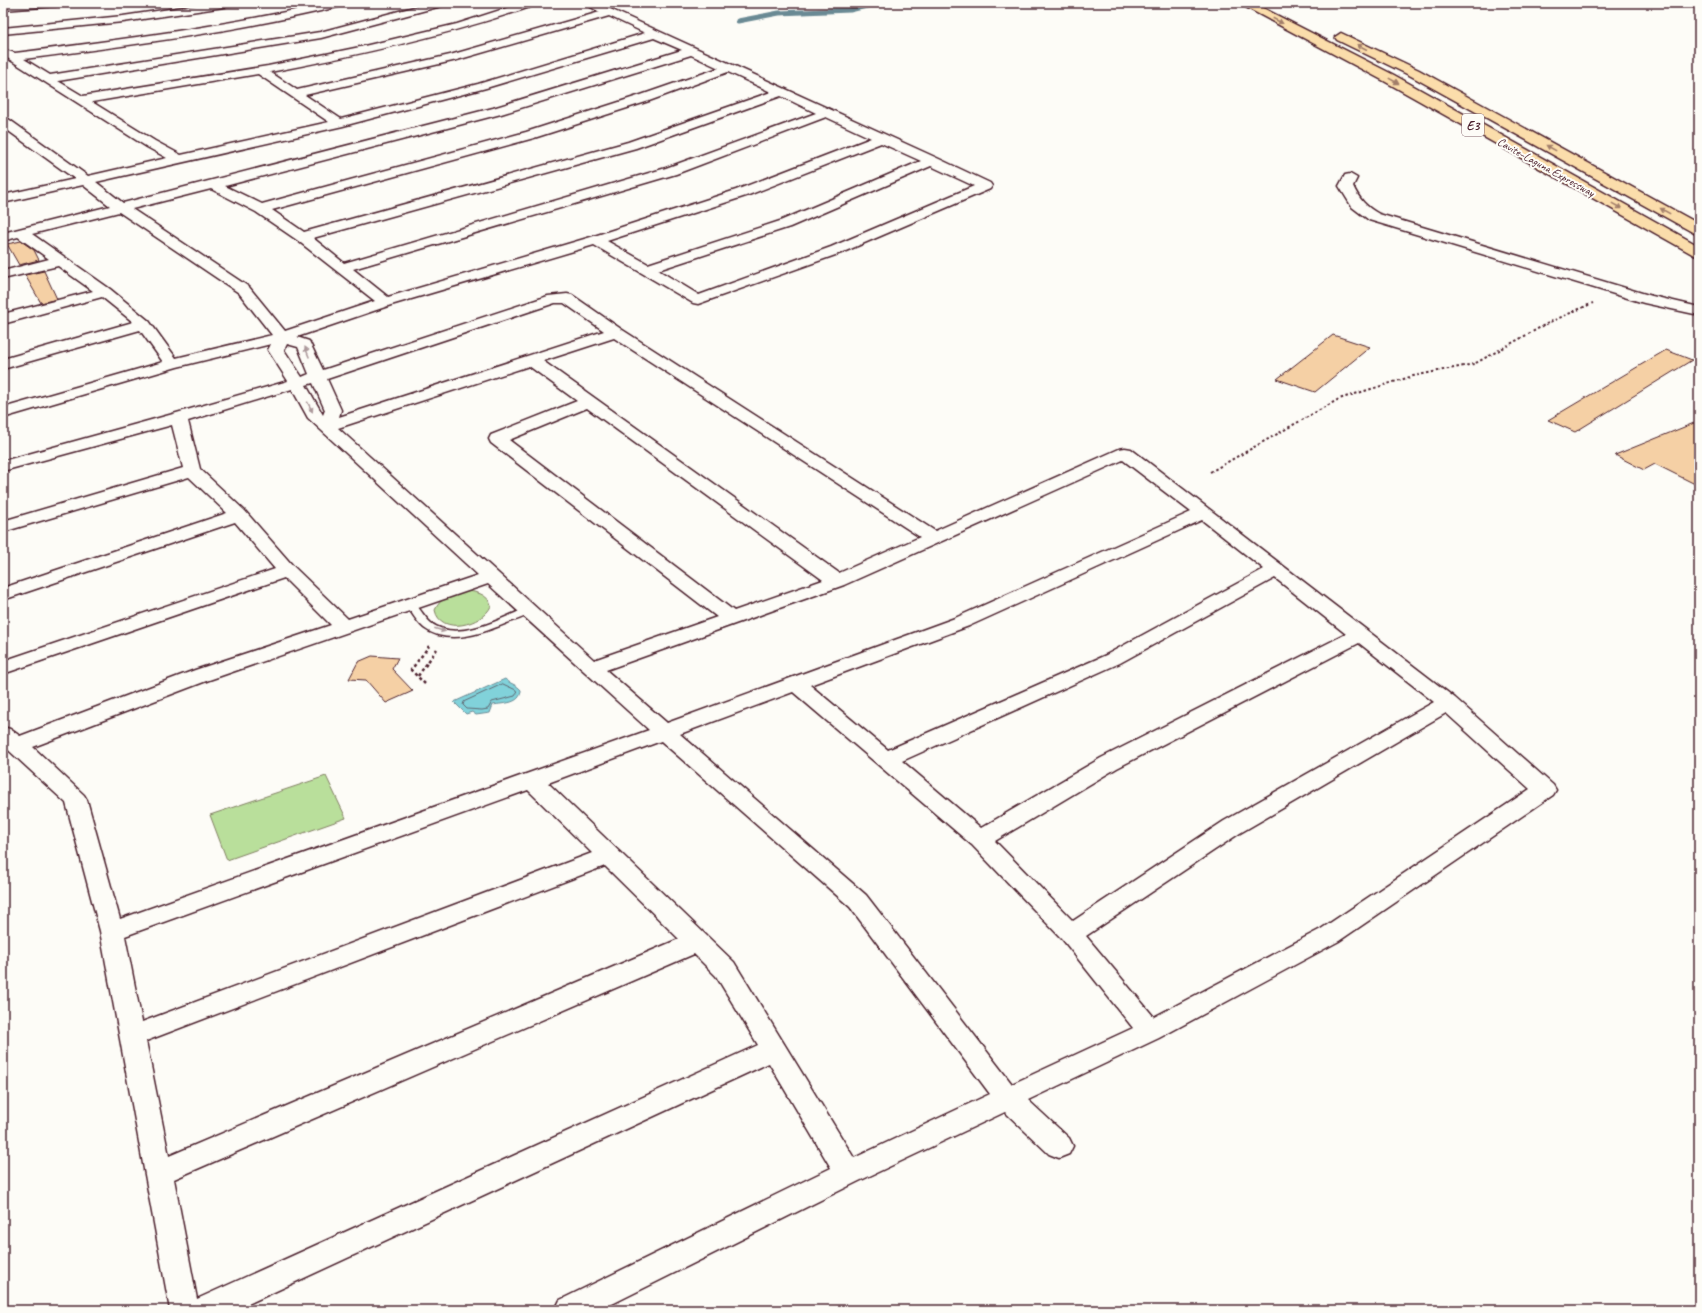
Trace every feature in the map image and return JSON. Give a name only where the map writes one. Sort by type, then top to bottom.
[{"type":"highway","name":"Cavite–Laguna Expressway","points":[[1244,3],[1389,78],[1699,252]]},
{"type":"highway","name":"Cavite–Laguna Expressway","points":[[1330,31],[1415,74],[1699,230]]},
{"type":"street","points":[[3,7],[56,3]]},
{"type":"street","points":[[3,31],[123,20],[231,3]]},
{"type":"street","points":[[13,57],[147,40],[298,14],[342,3]]},
{"type":"street","points":[[46,79],[205,55],[321,35],[441,3]]},
{"type":"street","points":[[82,100],[261,71],[452,29],[532,3]]},
{"type":"street","points":[[588,3],[985,186],[836,250],[698,300],[648,269],[596,240]]},
{"type":"street","points":[[295,94],[453,58],[609,13]]},
{"type":"street","points":[[3,199],[339,123],[482,86],[654,34]]},
{"type":"street","points":[[3,50],[46,79],[151,144],[180,159]]},
{"type":"street","points":[[3,237],[214,185],[497,111],[691,51]]},
{"type":"street","points":[[261,209],[530,135],[646,98],[729,68]]},
{"type":"street","points":[[261,71],[339,123]]},
{"type":"street","points":[[302,237],[632,145],[781,92]]},
{"type":"street","points":[[342,268],[533,213],[671,171],[826,113]]},
{"type":"street","points":[[3,122],[85,180],[121,208],[244,290],[282,337],[304,344],[317,377],[333,410],[328,426]]},
{"type":"street","points":[[3,413],[172,364],[282,337],[386,302],[596,240],[741,194],[882,138]]},
{"type":"street","points":[[648,269],[785,224],[932,161]]},
{"type":"street","points":[[1350,178],[1346,186],[1354,203],[1360,210],[1374,217],[1664,304],[1699,311]]},
{"type":"street","points":[[214,185],[261,209],[302,237],[386,302]]},
{"type":"street","points":[[21,233],[105,292],[144,324],[172,364]]},
{"type":"street","points":[[3,276],[59,261]]},
{"type":"street","points":[[3,319],[105,292]]},
{"type":"street","points":[[3,466],[179,418],[317,377],[553,299],[567,298],[616,332],[934,538]]},
{"type":"street","points":[[3,364],[144,324]]},
{"type":"street","points":[[328,426],[616,332]]},
{"type":"street","points":[[282,337],[276,350],[297,382],[314,415],[328,426],[591,668],[858,901],[1007,1097],[1060,1146]]},
{"type":"street","points":[[531,360],[838,581]]},
{"type":"street","points":[[590,401],[497,439],[732,618]]},
{"type":"street","points":[[179,418],[192,470],[239,515],[287,571],[344,626]]},
{"type":"street","points":[[570,1310],[849,1173],[1007,1097],[1150,1031],[1330,935],[1545,790],[1448,703],[1361,634],[1276,570],[1204,512],[1125,453],[838,581],[591,668]]},
{"type":"street","points":[[3,527],[192,470]]},
{"type":"street","points":[[112,931],[666,733],[962,622],[1204,512]]},
{"type":"street","points":[[3,594],[239,515]]},
{"type":"street","points":[[886,760],[1113,658],[1276,570]]},
{"type":"street","points":[[3,668],[287,571]]},
{"type":"street","points":[[185,1310],[112,931],[76,800],[11,739],[201,676],[344,626],[412,606],[492,576]]},
{"type":"street","points":[[980,839],[1109,764],[1361,634]]},
{"type":"street","points":[[797,685],[980,839],[1071,934],[1150,1031]]},
{"type":"street","points":[[1071,934],[1232,827],[1448,703]]},
{"type":"street","points":[[532,781],[724,969],[849,1173]]},
{"type":"street","points":[[132,1036],[609,856]]},
{"type":"street","points":[[159,1173],[697,942]]},
{"type":"street","points":[[204,1310],[773,1050]]},
{"type":"lane","points":[[412,606],[424,622],[445,632],[479,631],[529,610]]},
{"type":"path","points":[[1210,472],[1338,399],[1413,376],[1474,364],[1550,322],[1605,298],[1623,292]]},
{"type":"path","points":[[418,676],[445,632]]},
{"type":"path","points":[[425,684],[411,670],[445,632]]},
{"type":"green space","points":[[469,591],[480,594],[488,599],[491,606],[487,613],[480,618],[462,625],[445,623],[439,618],[435,610],[441,601],[459,592]]},
{"type":"green space","points":[[326,776],[346,818],[227,860],[210,815]]},
{"type":"water","points":[[505,679],[521,690],[520,695],[511,702],[493,705],[490,713],[476,715],[472,712],[466,714],[454,702]]},
{"type":"building","points":[[21,241],[34,250],[39,260],[19,265],[7,244]]},
{"type":"building","points":[[44,271],[57,299],[41,303],[25,275]]},
{"type":"building","points":[[1333,335],[1370,347],[1315,392],[1277,379]]},
{"type":"building","points":[[1666,350],[1692,360],[1575,432],[1548,420]]},
{"type":"building","points":[[1699,421],[1699,486],[1655,464],[1644,470],[1615,455]]},
{"type":"building","points":[[372,656],[398,658],[392,669],[413,691],[386,703],[366,680],[349,679],[358,662]]},
{"type":"waterway","points":[[738,21],[779,13],[850,10],[879,3]]}]
